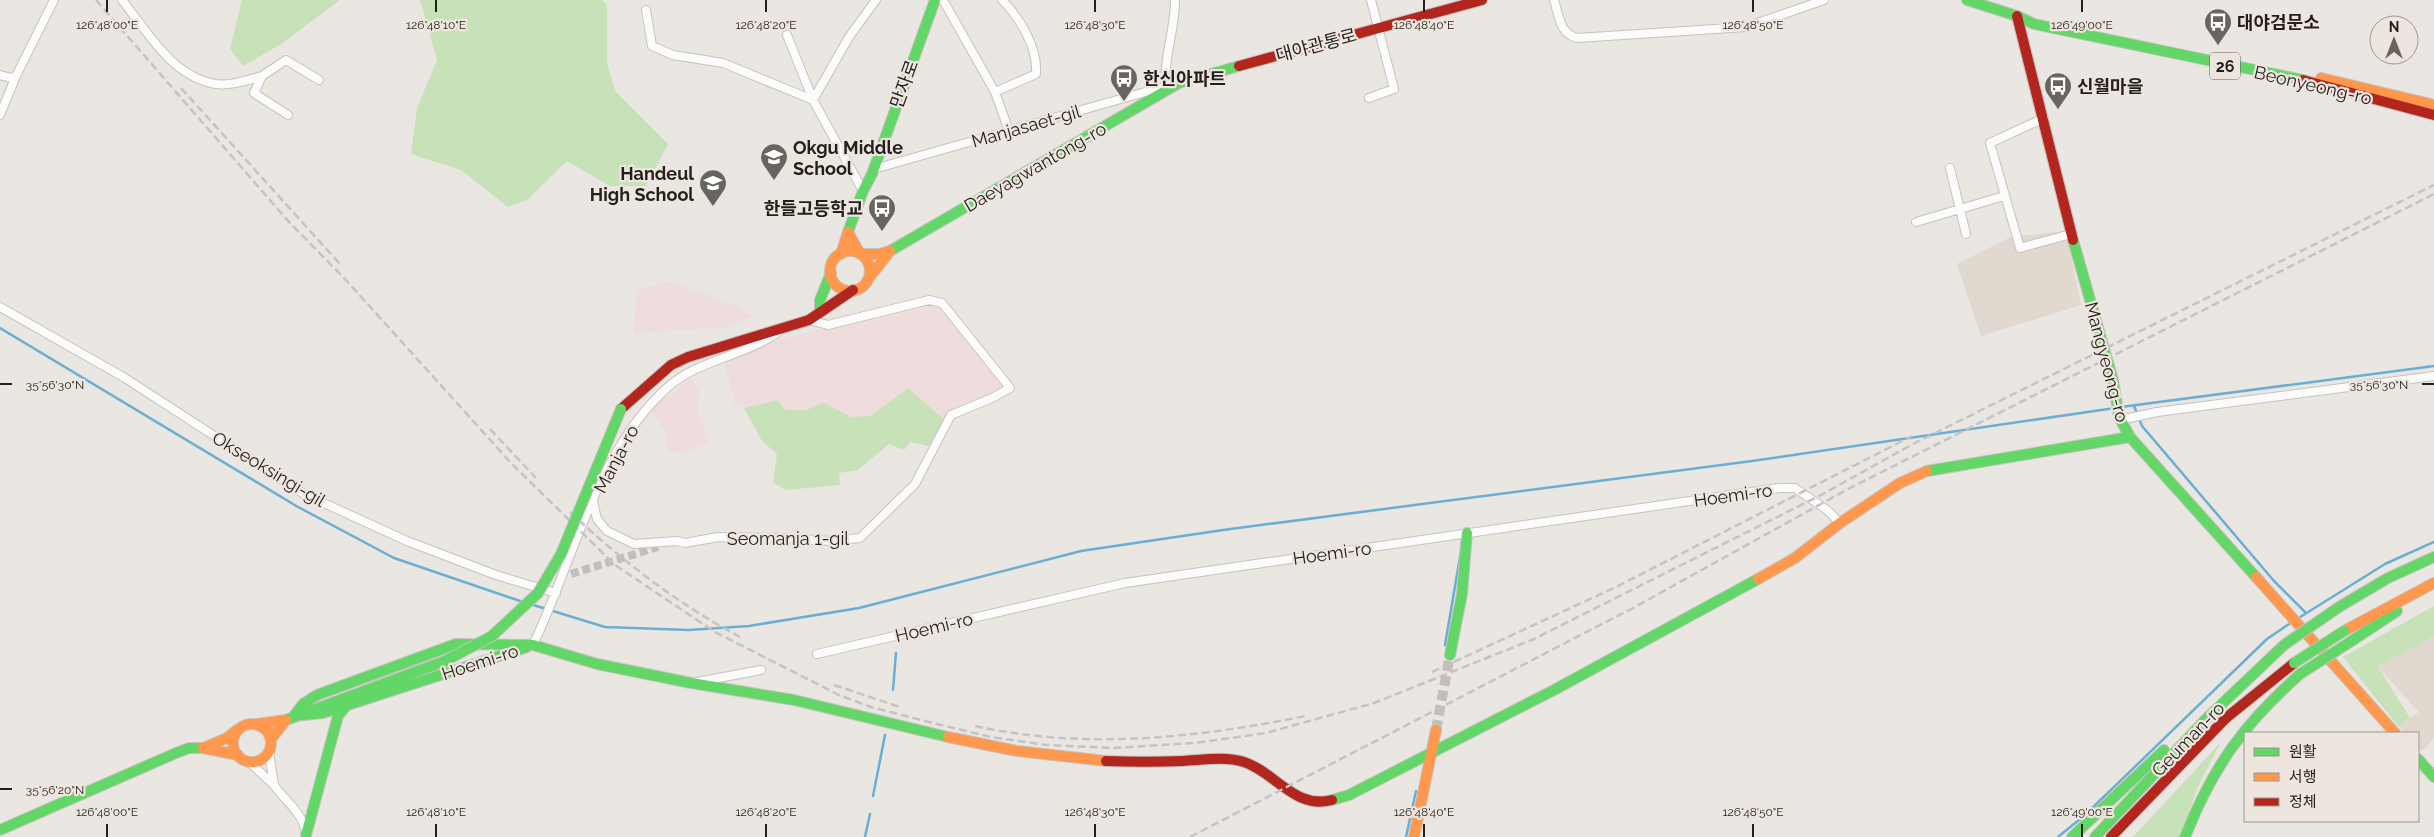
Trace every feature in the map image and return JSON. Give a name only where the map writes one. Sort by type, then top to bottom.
[{"type":"main road","name":"만자로","points":[[874,169],[935,0]]},
{"type":"main road","name":"대야관통로","points":[[1179,83],[1482,0]]},
{"type":"main road","name":"Beonyeong-ro","points":[[1967,0],[2017,16],[2034,24],[2305,81],[2434,115]]},
{"type":"main road","name":"Beonyeong-ro","points":[[2017,16],[2036,18],[2297,72],[2434,105]]},
{"type":"main road","name":"Mangyeong-ro","points":[[2017,16],[2072,234],[2113,380],[2119,419],[2130,437],[2394,732]]},
{"type":"main road","name":"Daeyagwantong-ro","points":[[890,251],[1179,83]]},
{"type":"main road","points":[[841,254],[863,191],[874,169]]},
{"type":"main road","points":[[848,232],[860,254],[870,266],[868,279]]},
{"type":"main road","points":[[820,311],[820,300],[834,260],[841,254],[850,251],[860,254],[879,254],[890,251]]},
{"type":"main road","points":[[831,272],[836,284],[841,288],[853,290],[860,288],[890,251]]},
{"type":"main road","name":"Manja-ro","points":[[290,718],[445,660],[492,636],[538,593],[561,554],[581,502],[622,409],[671,365],[688,357],[809,320],[853,290]]},
{"type":"main road","points":[[533,645],[597,664],[691,683],[794,700],[935,735],[1017,751],[1084,760],[1145,762],[1228,759],[1244,762],[1260,770],[1293,794],[1312,802],[1327,801],[1349,795],[1554,690],[1795,558],[1840,524],[1900,483],[1919,473],[1951,466],[2130,437]]},
{"type":"main road","points":[[1450,654],[1461,606],[1466,566],[1467,533]]},
{"type":"main road","name":"Geuman-ro","points":[[2095,837],[2206,719],[2284,645],[2340,607],[2388,578],[2434,558]]},
{"type":"main road","points":[[2112,837],[2226,718],[2294,663],[2344,631],[2434,583]]},
{"type":"main road","points":[[2185,837],[2196,809],[2217,768],[2236,738],[2270,699],[2300,674],[2434,588]]},
{"type":"main road","name":"Hoemi-ro","points":[[290,718],[303,704],[318,695],[456,644],[533,645]]},
{"type":"main road","name":"Hoemi-ro","points":[[290,718],[323,713],[533,645]]},
{"type":"main road","points":[[2246,732],[2270,699]]},
{"type":"main road","points":[[306,836],[338,716],[347,705]]},
{"type":"main road","points":[[203,748],[227,738],[240,728],[251,724],[290,718]]},
{"type":"main road","points":[[0,830],[190,748],[203,748],[238,755],[248,761],[260,761],[269,752],[271,739],[290,718]]},
{"type":"main road","points":[[2072,837],[2164,751],[2206,719]]},
{"type":"main road","points":[[251,724],[264,728],[271,739]]},
{"type":"main road","points":[[238,755],[233,745],[240,728]]},
{"type":"main road","points":[[1414,837],[1436,730]]},
{"type":"main road","points":[[2195,837],[2211,790],[2244,736]]},
{"type":"main road","points":[[2419,760],[2434,778]]},
{"type":"street","points":[[0,115],[16,76],[54,0]]},
{"type":"street","points":[[122,0],[176,66],[216,84],[244,82],[262,76],[286,60],[319,80]]},
{"type":"street","points":[[814,100],[849,37],[876,0]]},
{"type":"street","points":[[943,0],[995,92],[1009,131]]},
{"type":"street","points":[[995,92],[1036,74],[1037,63],[1023,27],[1002,0]]},
{"type":"street","points":[[1165,87],[1165,60],[1175,13],[1175,0]]},
{"type":"street","points":[[1369,98],[1394,89],[1371,0]]},
{"type":"street","points":[[1554,0],[1563,29],[1568,36],[1577,38],[1746,27],[1824,0]]},
{"type":"street","points":[[646,10],[652,46],[673,55],[723,63],[814,100]]},
{"type":"street","points":[[787,35],[814,100],[863,191]]},
{"type":"street","points":[[0,75],[11,78],[16,76]]},
{"type":"street","points":[[262,76],[254,93],[288,115]]},
{"type":"street","name":"Manjasaet-gil","points":[[874,169],[1179,83]]},
{"type":"street","points":[[2044,118],[1990,143],[2020,248],[2072,234]]},
{"type":"street","points":[[1950,168],[1966,234]]},
{"type":"street","points":[[1916,222],[2004,196]]},
{"type":"street","name":"Seomanja 1-gil","points":[[593,501],[597,519],[607,531],[634,544],[677,541],[685,543],[718,537],[830,541],[860,538],[915,484],[951,415],[992,398],[1010,388],[942,303],[929,300],[828,325],[809,320]]},
{"type":"street","name":"Okseoksingi-gil","points":[[0,307],[125,378],[304,494],[407,541],[496,575],[556,593]]},
{"type":"street","name":"Manja-ro","points":[[533,645],[593,501],[632,424],[669,386],[699,368],[764,342],[781,329]]},
{"type":"street","points":[[2119,419],[2434,376]]},
{"type":"street","name":"Hoemi-ro","points":[[817,654],[1125,583],[1779,488],[1795,488],[1827,510],[1840,524]]},
{"type":"street","name":"Seomanja 1-gil","points":[[658,546],[677,541]]},
{"type":"street","points":[[562,579],[571,574]]},
{"type":"street","points":[[691,683],[761,670]]},
{"type":"street","points":[[269,752],[274,784]]},
{"type":"street","points":[[248,761],[274,784],[282,797],[297,812],[304,823],[306,836]]},
{"type":"shaded area","points":[[2066,231],[2081,305],[1981,336],[1957,264],[2011,237]]},
{"type":"shaded area","points":[[669,281],[724,301],[756,316],[728,327],[634,333],[637,290]]},
{"type":"shaded area","points":[[927,304],[940,305],[1010,388],[945,420],[908,388],[870,416],[851,417],[823,402],[807,410],[784,410],[778,400],[744,408],[735,404],[724,360],[781,339]]},
{"type":"shaded area","points":[[691,378],[700,393],[696,409],[710,443],[685,452],[667,452],[665,431],[651,410]]},
{"type":"shaded area","points":[[2434,634],[2434,738],[2422,751],[2419,748],[2419,732],[2404,732],[2398,726],[2419,712],[2378,667]]},
{"type":"green space","points":[[242,0],[340,0],[281,44],[243,66],[230,49]]},
{"type":"green space","points":[[420,0],[602,0],[607,5],[607,63],[615,91],[668,144],[646,186],[610,186],[567,161],[527,200],[508,207],[461,170],[411,154],[417,108],[437,60]]},
{"type":"green space","points":[[908,388],[945,420],[929,446],[910,442],[904,450],[889,444],[858,470],[839,473],[840,485],[785,490],[773,482],[777,454],[762,441],[744,408],[778,400],[785,410],[807,410],[823,402],[851,417],[870,416]]},
{"type":"green space","points":[[2434,606],[2434,635],[2378,667],[2410,718],[2398,726],[2343,657]]},
{"type":"green space","points":[[2221,742],[2197,789],[2180,837],[2133,837]]},
{"type":"waterway","points":[[0,328],[298,507],[394,558],[523,602]]},
{"type":"waterway","points":[[2121,407],[2434,366]]},
{"type":"waterway","points":[[2134,406],[2142,426],[2274,581],[2306,613]]},
{"type":"waterway","points":[[530,604],[605,627],[689,630],[749,626],[859,608],[1081,551],[1223,530],[1752,461],[2115,408]]},
{"type":"waterway","points":[[2297,619],[2385,564],[2434,542]]},
{"type":"waterway","points":[[1445,645],[1461,551]]},
{"type":"waterway","points":[[2058,837],[2085,815],[2267,639],[2292,622]]},
{"type":"waterway","points":[[893,690],[896,653]]},
{"type":"waterway","points":[[873,796],[885,735]]},
{"type":"waterway","points":[[1406,837],[1416,791]]},
{"type":"waterway","points":[[865,837],[870,814]]},
{"type":"tunnel","points":[[571,574],[658,547]]},
{"type":"tunnel","points":[[1436,730],[1450,655]]},
{"type":"railway","points":[[96,0],[289,222],[345,279],[511,463],[615,565],[715,632],[839,695],[871,707],[991,737],[1047,745],[1113,748],[1195,743],[1266,733],[1374,703],[1534,639],[1821,495],[1913,444],[2434,185]]},
{"type":"railway","points":[[181,88],[340,264]]},
{"type":"railway","points":[[1190,837],[1633,608],[1848,489],[2434,194]]},
{"type":"railway","points":[[490,429],[536,478]]},
{"type":"railway","points":[[1432,672],[1616,587],[1912,436]]},
{"type":"railway","points":[[570,512],[609,547],[672,596],[740,637]]},
{"type":"railway","points":[[834,685],[900,707]]},
{"type":"railway","points":[[975,726],[1057,738],[1140,738],[1223,730],[1305,716]]},
{"type":"traffic: fast","points":[[848,232],[863,191],[872,174],[935,0]]},
{"type":"traffic: fast","points":[[1967,0],[2017,16],[2034,24],[2303,80]]},
{"type":"traffic: fast","points":[[890,251],[1179,83],[1239,66]]},
{"type":"traffic: fast","points":[[2073,240],[2113,380],[2119,417],[2130,437],[2256,577]]},
{"type":"traffic: fast","points":[[820,311],[820,300],[831,273]]},
{"type":"traffic: fast","points":[[445,661],[492,636],[538,593],[561,554],[621,409]]},
{"type":"traffic: fast","points":[[1927,471],[2130,437]]},
{"type":"traffic: fast","points":[[1450,655],[1462,594],[1467,533]]},
{"type":"traffic: fast","points":[[2339,607],[2388,578],[2434,557]]},
{"type":"traffic: fast","points":[[1332,800],[1349,795],[1554,690],[1758,579]]},
{"type":"traffic: fast","points":[[2284,645],[2339,607]]},
{"type":"traffic: fast","points":[[2350,642],[2397,611]]},
{"type":"traffic: fast","points":[[2294,663],[2344,631]]},
{"type":"traffic: fast","points":[[2300,674],[2350,642]]},
{"type":"traffic: fast","points":[[294,716],[303,704],[317,695],[456,644],[533,645],[597,664],[691,683],[794,700],[948,737]]},
{"type":"traffic: fast","points":[[2095,837],[2206,719],[2284,645]]},
{"type":"traffic: fast","points":[[294,716],[323,713],[527,647]]},
{"type":"traffic: fast","points":[[286,720],[445,661]]},
{"type":"traffic: fast","points":[[2185,837],[2207,789],[2232,748],[2262,711],[2300,674]]},
{"type":"traffic: fast","points":[[306,835],[338,716],[346,706]]},
{"type":"traffic: fast","points":[[0,830],[176,753],[189,748],[203,748]]},
{"type":"traffic: fast","points":[[2072,837],[2164,750]]},
{"type":"traffic: fast","points":[[2419,760],[2434,777]]},
{"type":"traffic: slow","points":[[2321,78],[2434,105]]},
{"type":"traffic: slow","points":[[841,254],[848,232],[860,254],[879,254],[890,251],[869,278]]},
{"type":"traffic: slow","points":[[850,251],[864,257],[870,271],[864,285],[850,291],[836,285],[830,271],[836,257],[850,251]]},
{"type":"traffic: slow","points":[[1758,579],[1795,558],[1840,523],[1900,483],[1927,471]]},
{"type":"traffic: slow","points":[[2256,577],[2394,732]]},
{"type":"traffic: slow","points":[[2344,631],[2434,583]]},
{"type":"traffic: slow","points":[[257,724],[286,720],[271,739]]},
{"type":"traffic: slow","points":[[252,724],[265,730],[271,743],[265,756],[252,762],[239,756],[233,743],[239,730],[252,724]]},
{"type":"traffic: slow","points":[[237,730],[227,738],[203,748],[238,755]]},
{"type":"traffic: slow","points":[[1414,837],[1436,730]]},
{"type":"traffic: slow","points":[[948,737],[1017,751],[1106,761]]},
{"type":"traffic: jam","points":[[1239,66],[1482,0]]},
{"type":"traffic: jam","points":[[2017,16],[2073,240]]},
{"type":"traffic: jam","points":[[2303,80],[2434,115]]},
{"type":"traffic: jam","points":[[621,409],[671,365],[688,357],[809,320],[853,290]]},
{"type":"traffic: jam","points":[[2111,837],[2226,718],[2294,663]]},
{"type":"traffic: jam","points":[[1106,761],[1237,760],[1255,767],[1296,795],[1307,800],[1319,802],[1332,800]]},
{"type":"place","name":"대야검문소","points":[[2218,46]]},
{"type":"place","name":"한신아파트","points":[[1124,102]]},
{"type":"place","name":"신월마을","points":[[2058,110]]},
{"type":"place","name":"Okgu Middle School","points":[[774,181]]},
{"type":"place","name":"Handeul High School","points":[[713,207]]},
{"type":"place","name":"한들고등학교","points":[[882,232]]}]
